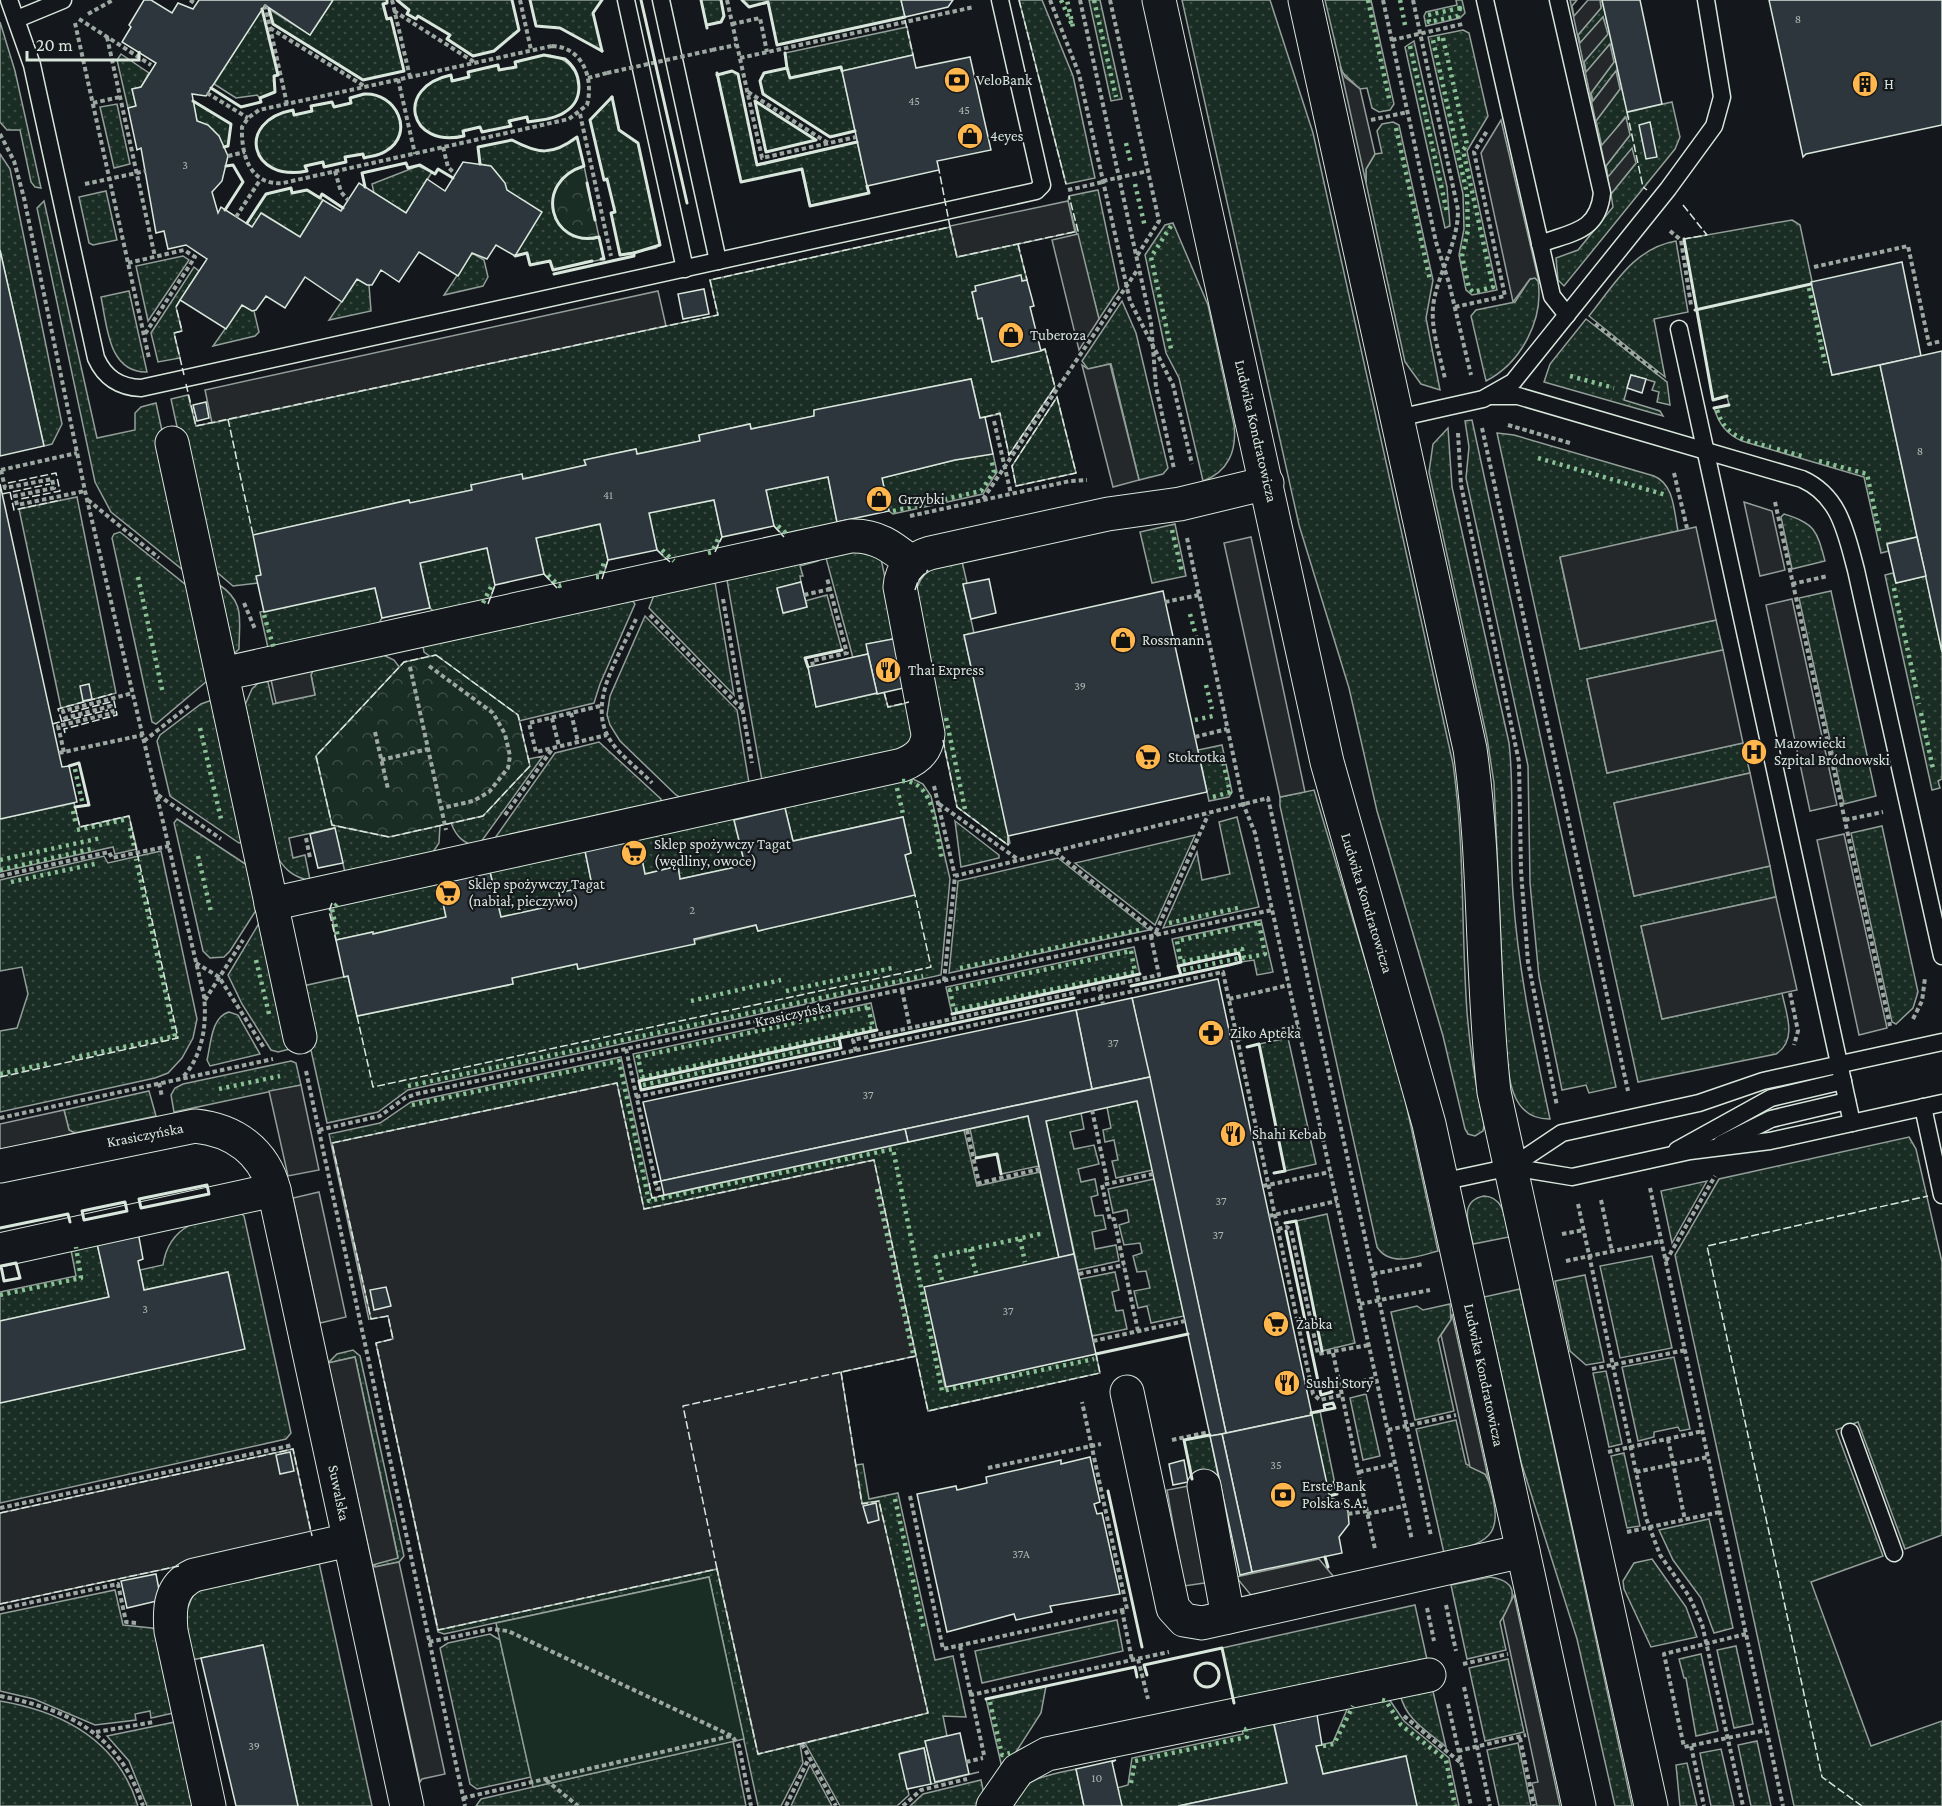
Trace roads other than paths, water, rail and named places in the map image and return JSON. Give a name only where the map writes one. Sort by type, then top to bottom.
[{"type":"street","name":"Ludwika Kondratowicza","points":[[1159,0],[1268,483],[1327,762],[1429,1124],[1579,1806]]},
{"type":"street","points":[[1305,0],[1470,749],[1478,805],[1486,1021],[1494,1092],[1651,1806]]},
{"type":"street","points":[[172,443],[301,1045]]},
{"type":"street","points":[[268,890],[474,860],[902,765],[920,754],[926,745],[928,728],[900,587],[903,573],[912,562],[930,552],[1108,514],[1180,504],[1268,483]]},
{"type":"street","points":[[222,676],[647,593],[718,566],[851,536],[877,539],[912,562]]},
{"type":"street","name":"Krasiczyńska","points":[[0,1166],[195,1126],[218,1131],[249,1148],[264,1163],[272,1185]]},
{"type":"street","points":[[0,1250],[272,1185]]},
{"type":"street","name":"Suwalska","points":[[272,1185],[406,1806]]},
{"type":"street","points":[[1127,1392],[1173,1608],[1184,1620],[1196,1623],[1228,1617],[1523,1551]]},
{"type":"street","points":[[1204,1486],[1228,1617]]},
{"type":"street","points":[[209,1806],[170,1626],[171,1601],[179,1584],[186,1578],[349,1540]]},
{"type":"street","points":[[992,1794],[1018,1770],[1047,1754],[1444,1670]]},
{"type":"lane","points":[[9,0],[32,65],[96,358],[105,372],[117,383],[133,387],[158,385],[1038,190],[1041,181],[1000,0]]},
{"type":"lane","points":[[17,19],[63,0]]},
{"type":"lane","points":[[626,0],[685,268]]},
{"type":"lane","points":[[661,0],[718,261]]},
{"type":"lane","points":[[1485,0],[1552,296],[1571,311]]},
{"type":"lane","points":[[1540,244],[1589,226],[1600,210],[1602,193],[1558,0]]},
{"type":"lane","points":[[1491,396],[1506,388],[1519,376],[1668,189],[1714,126],[1722,97],[1706,0]]},
{"type":"lane","points":[[1679,329],[1852,1123]]},
{"type":"lane","points":[[1398,418],[1491,396],[1518,396],[1812,484],[1826,494],[1837,511],[1856,570],[1942,956]]},
{"type":"lane","points":[[1441,1182],[1511,1167],[1563,1133],[1681,1108],[1754,1083],[1942,1042]]},
{"type":"lane","points":[[1666,1156],[1762,1101],[1843,1081]]},
{"type":"lane","points":[[1709,1148],[1771,1119],[1847,1101]]},
{"type":"lane","points":[[1511,1167],[1572,1177],[1709,1148],[1770,1141],[1942,1103]]},
{"type":"lane","points":[[1923,1107],[1942,1195]]},
{"type":"lane","points":[[1850,1432],[1894,1553]]},
{"type":"place","name":"VeloBank","points":[[957,80]]},
{"type":"place","name":"H","points":[[1865,84]]},
{"type":"place","name":"4eyes","points":[[970,136]]},
{"type":"place","name":"Tuberoza","points":[[1011,335]]},
{"type":"place","name":"Grzybki","points":[[879,499]]},
{"type":"place","name":"Rossmann","points":[[1123,640]]},
{"type":"place","name":"Thai Express","points":[[888,670]]},
{"type":"place","name":"Mazowiecki Szpital Bródnowski","points":[[1754,752]]},
{"type":"place","name":"Stokrotka","points":[[1148,757]]},
{"type":"place","name":"Sklep spożywczy Tagat (wędliny, owoce)","points":[[634,853]]},
{"type":"place","name":"Sklep spożywczy Tagat (nabiał, pieczywo)","points":[[448,893]]},
{"type":"place","name":"Ziko Apteka","points":[[1211,1033]]},
{"type":"place","name":"Shahi Kebab","points":[[1233,1134]]},
{"type":"place","name":"Żabka","points":[[1276,1324]]},
{"type":"place","name":"Sushi Story","points":[[1287,1383]]},
{"type":"place","name":"Erste Bank Polska S.A.","points":[[1283,1495]]}]
